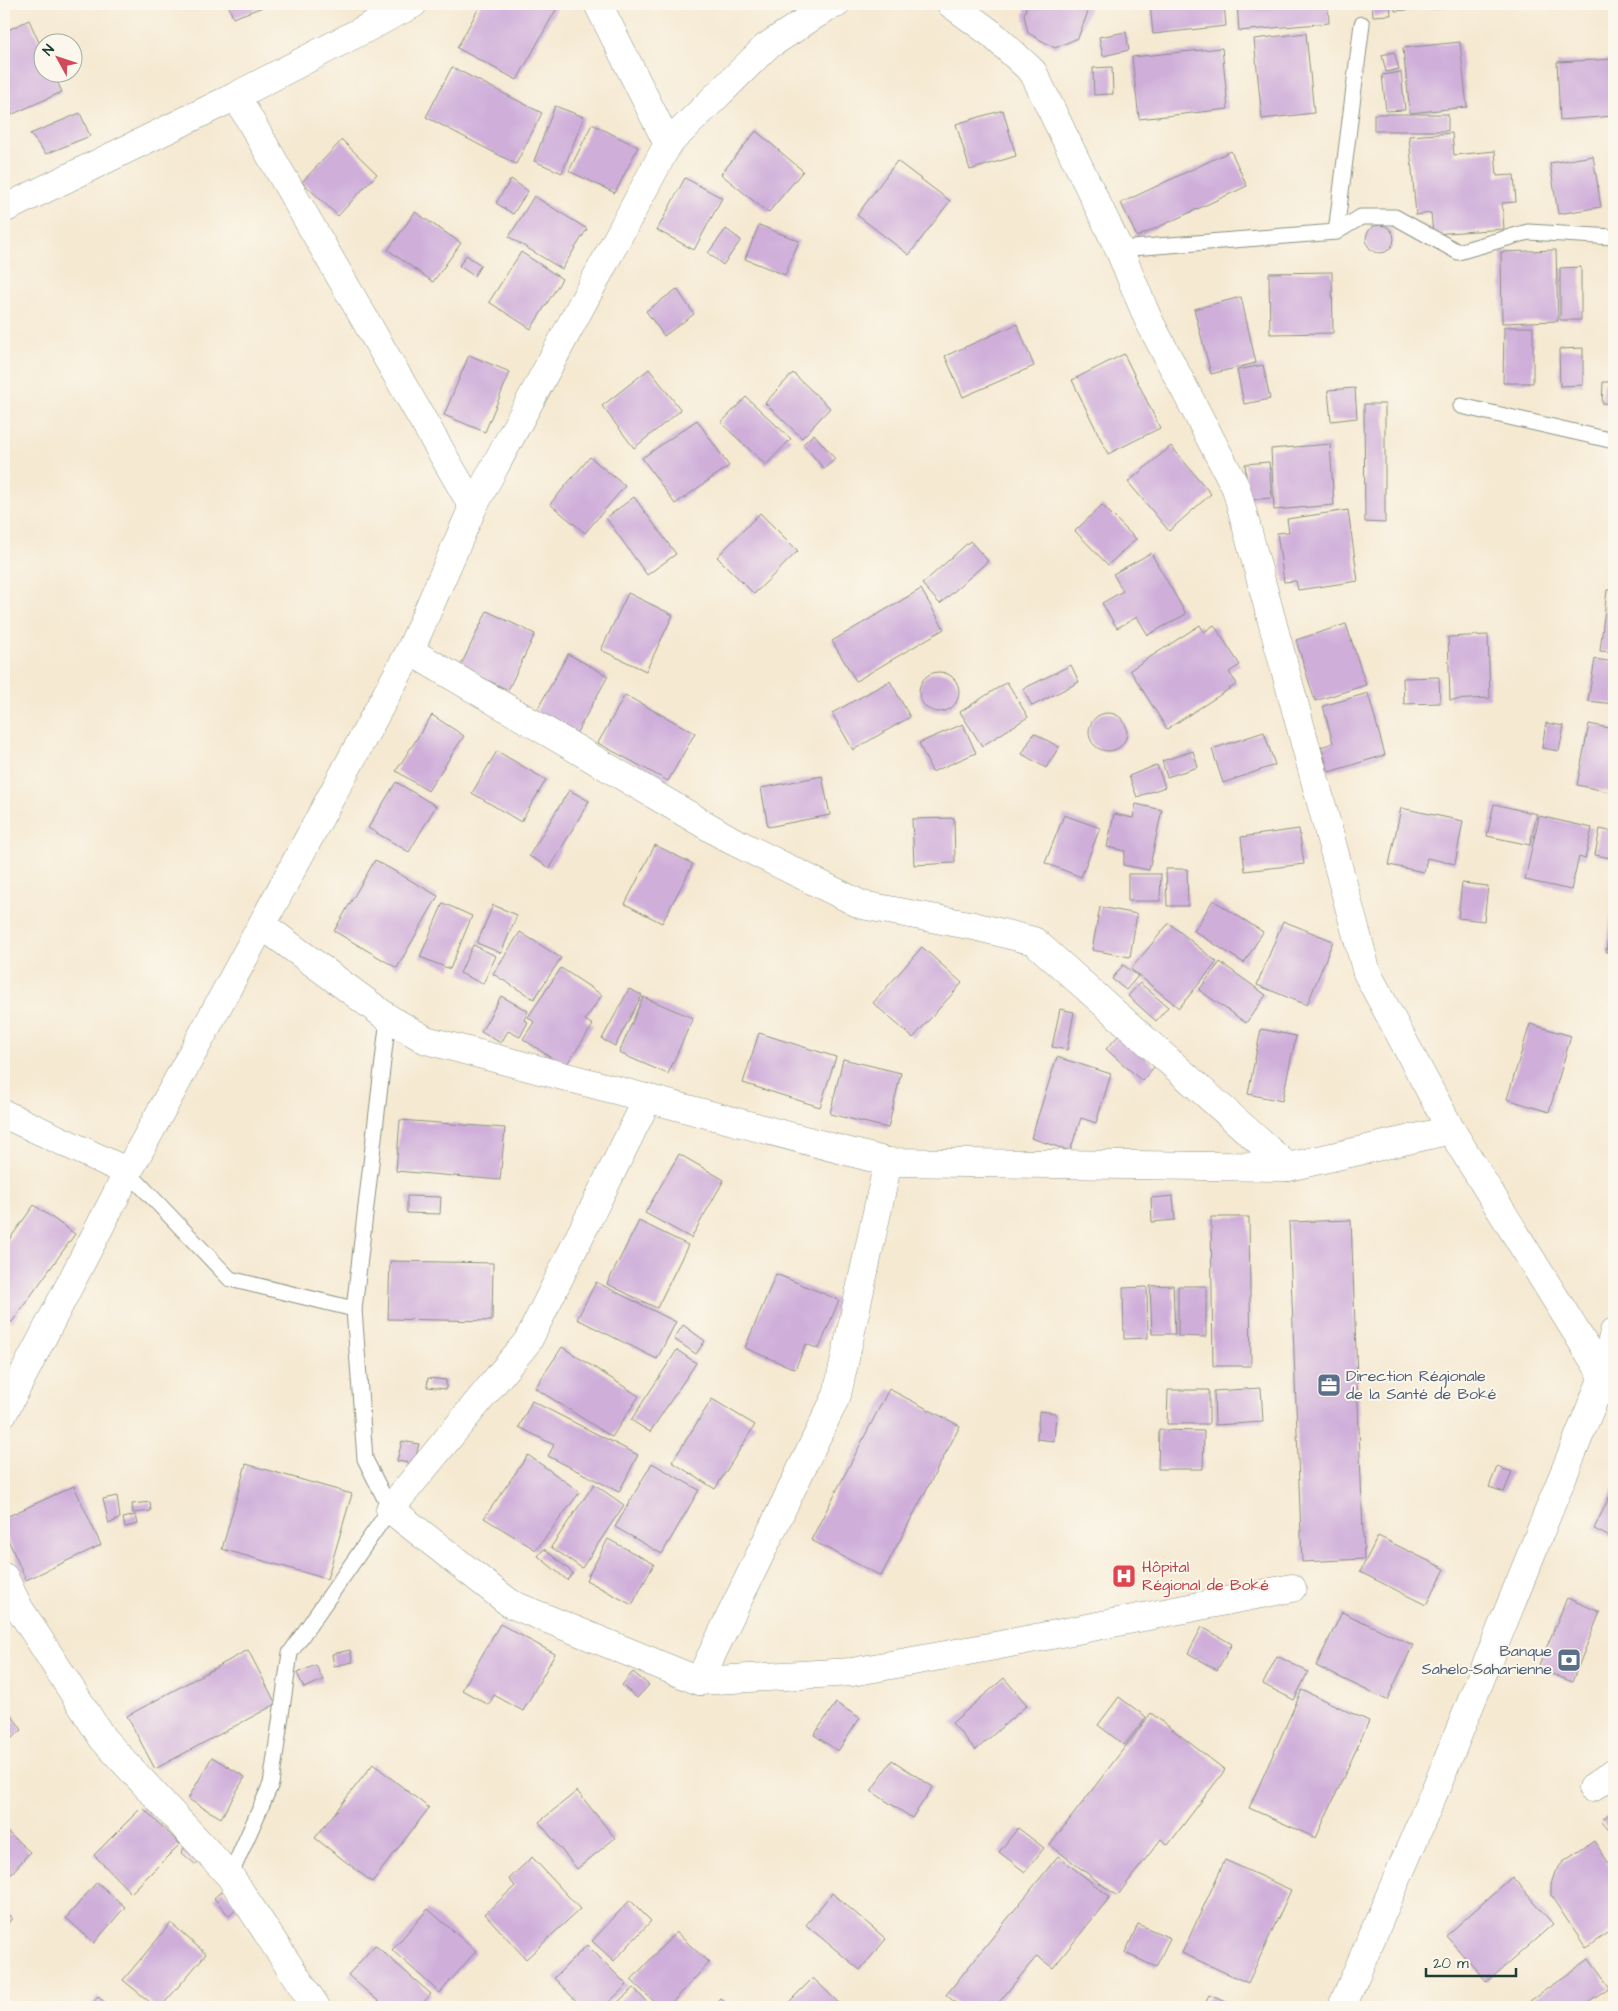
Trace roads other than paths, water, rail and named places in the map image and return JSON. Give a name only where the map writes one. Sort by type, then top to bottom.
[{"type":"main road","points":[[4,209],[236,96],[413,4]]},
{"type":"main road","points":[[598,4],[668,144]]},
{"type":"main road","points":[[4,1412],[128,1172],[410,651],[473,507],[668,144],[766,47],[827,7],[836,4]]},
{"type":"main road","points":[[951,4],[992,34],[1033,72],[1119,249],[1148,318],[1236,488],[1367,973],[1451,1130],[1609,1385]]},
{"type":"main road","points":[[236,96],[473,507]]},
{"type":"main road","points":[[410,651],[731,840],[862,905],[974,926],[1034,941],[1288,1167]]},
{"type":"main road","points":[[262,925],[388,1018],[426,1040],[888,1162],[1288,1167],[1451,1130]]},
{"type":"main road","points":[[648,1098],[528,1341],[390,1509],[511,1604],[699,1681],[852,1672],[1292,1588]]},
{"type":"main road","points":[[4,1114],[128,1172]]},
{"type":"main road","points":[[699,1681],[837,1395],[888,1162]]},
{"type":"main road","points":[[1342,2007],[1609,1385],[1614,1332]]},
{"type":"main road","points":[[4,1577],[20,1608],[103,1739],[230,1876],[316,2007]]},
{"type":"main road","points":[[1592,1788],[1614,1772]]},
{"type":"lane","points":[[1336,232],[1362,24]]},
{"type":"lane","points":[[1119,249],[1336,232],[1361,217],[1395,217],[1458,252],[1528,232],[1614,237]]},
{"type":"lane","points":[[1460,406],[1614,441]]},
{"type":"lane","points":[[230,1876],[271,1784],[290,1653],[390,1509],[365,1459],[354,1309],[388,1018]]},
{"type":"lane","points":[[128,1172],[230,1279],[354,1309]]},
{"type":"place","name":"Direction Régionale de la Santé de Boké","points":[[1329,1385]]},
{"type":"place","name":"Hôpital Régional de Boké","points":[[1124,1576]]},
{"type":"place","name":"Banque Sahelo-Saharienne","points":[[1569,1660]]}]
